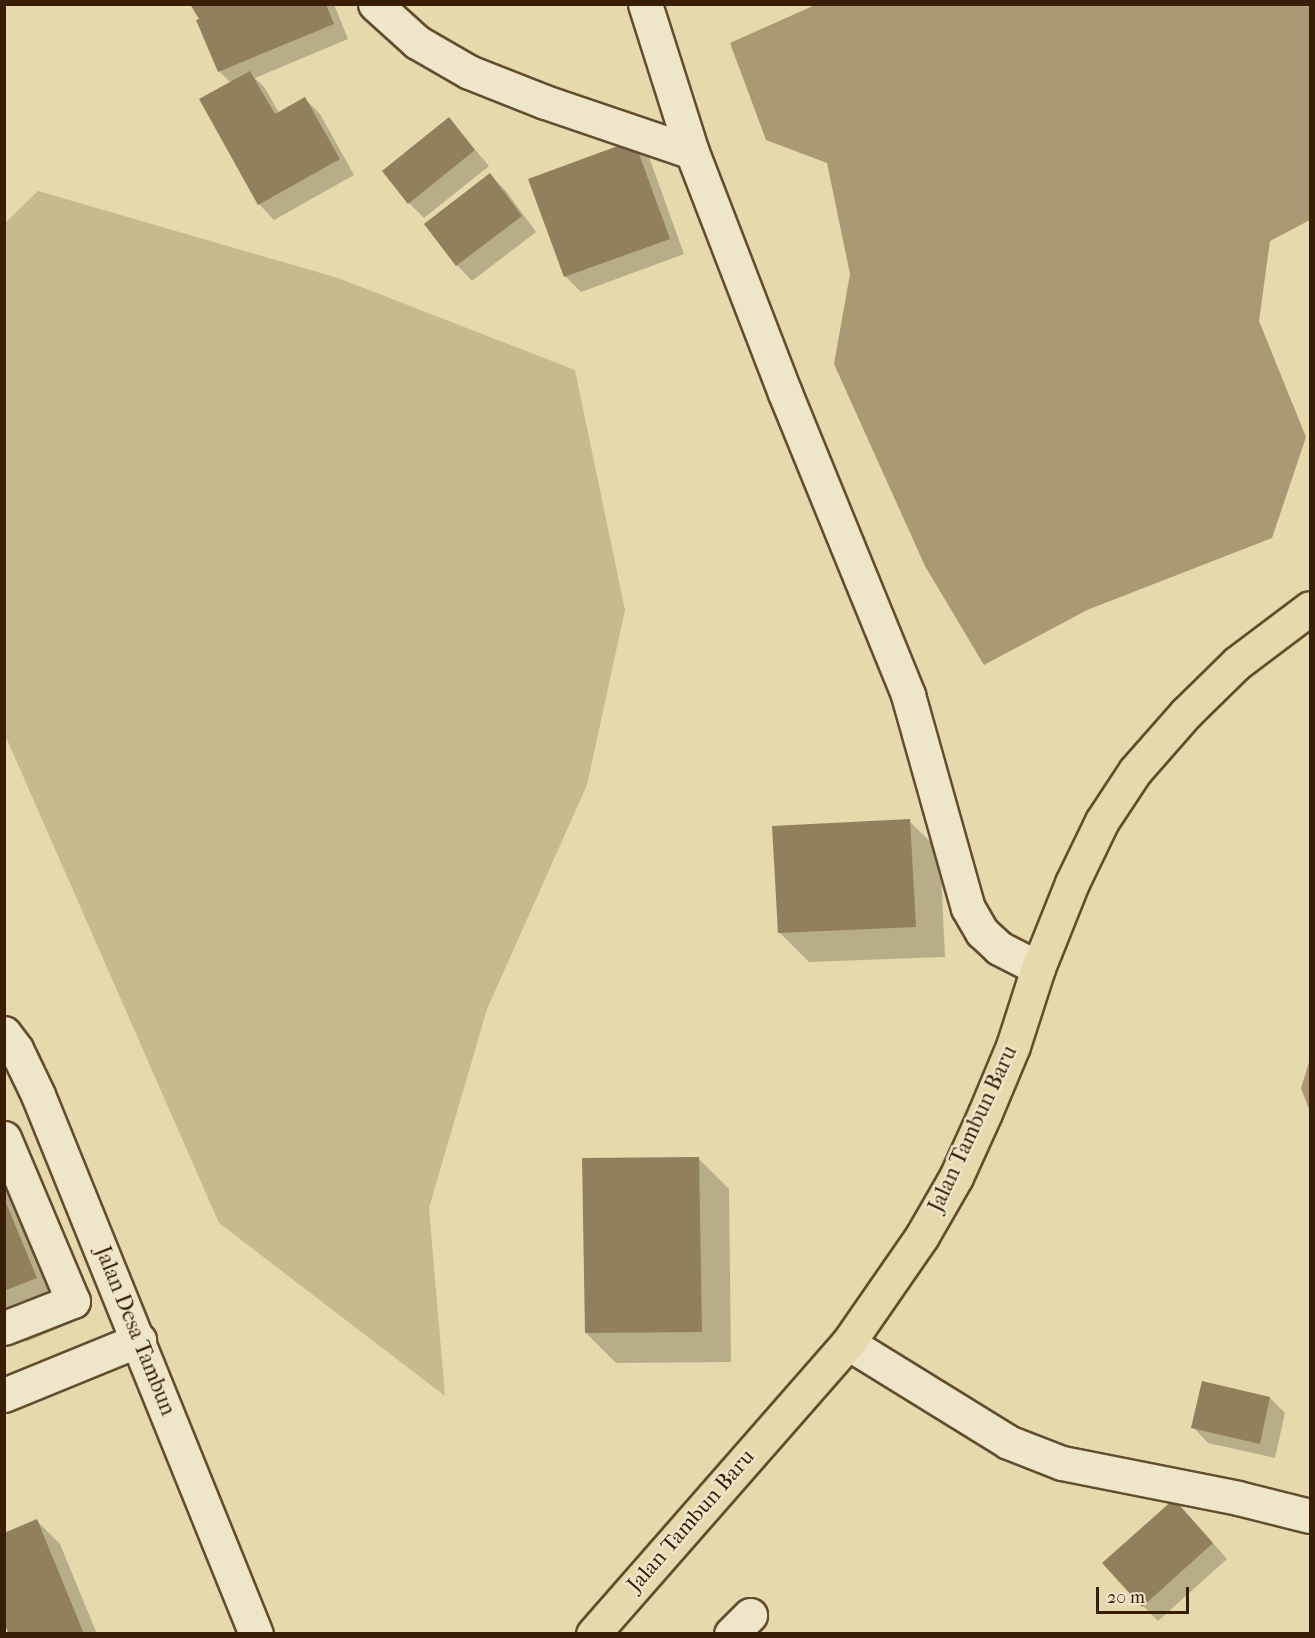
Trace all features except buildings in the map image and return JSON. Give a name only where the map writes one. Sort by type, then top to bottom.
[{"type":"main road","name":"Jalan Tambun Baru","points":[[593,1634],[848,1343],[922,1236],[956,1177],[1013,1046],[1038,968],[1072,883],[1102,820],[1135,771],[1186,713],[1237,663],[1311,608]]},
{"type":"street","points":[[375,4],[417,42],[469,72],[692,152]]},
{"type":"street","points":[[645,4],[692,152],[785,393],[908,695],[968,908],[982,932],[999,948],[1038,968]]},
{"type":"street","name":"Jalan Desa Tambun","points":[[4,1033],[16,1049],[39,1095],[256,1634]]},
{"type":"street","points":[[4,1138],[73,1301],[4,1329]]},
{"type":"street","points":[[4,1395],[139,1340]]},
{"type":"street","points":[[848,1343],[1008,1442],[1062,1463],[1238,1498],[1311,1516]]},
{"type":"shaded area","points":[[815,5],[1310,5],[1310,220],[1270,241],[1259,321],[1306,437],[1272,538],[1087,610],[984,665],[925,566],[834,364],[850,274],[827,163],[766,140],[730,43]]},
{"type":"shaded area","points":[[38,191],[338,278],[575,370],[625,610],[587,785],[487,1009],[429,1208],[445,1396],[219,1223],[5,735],[5,223]]},
{"type":"shaded area","points":[[1310,1059],[1310,1112],[1301,1088]]}]
